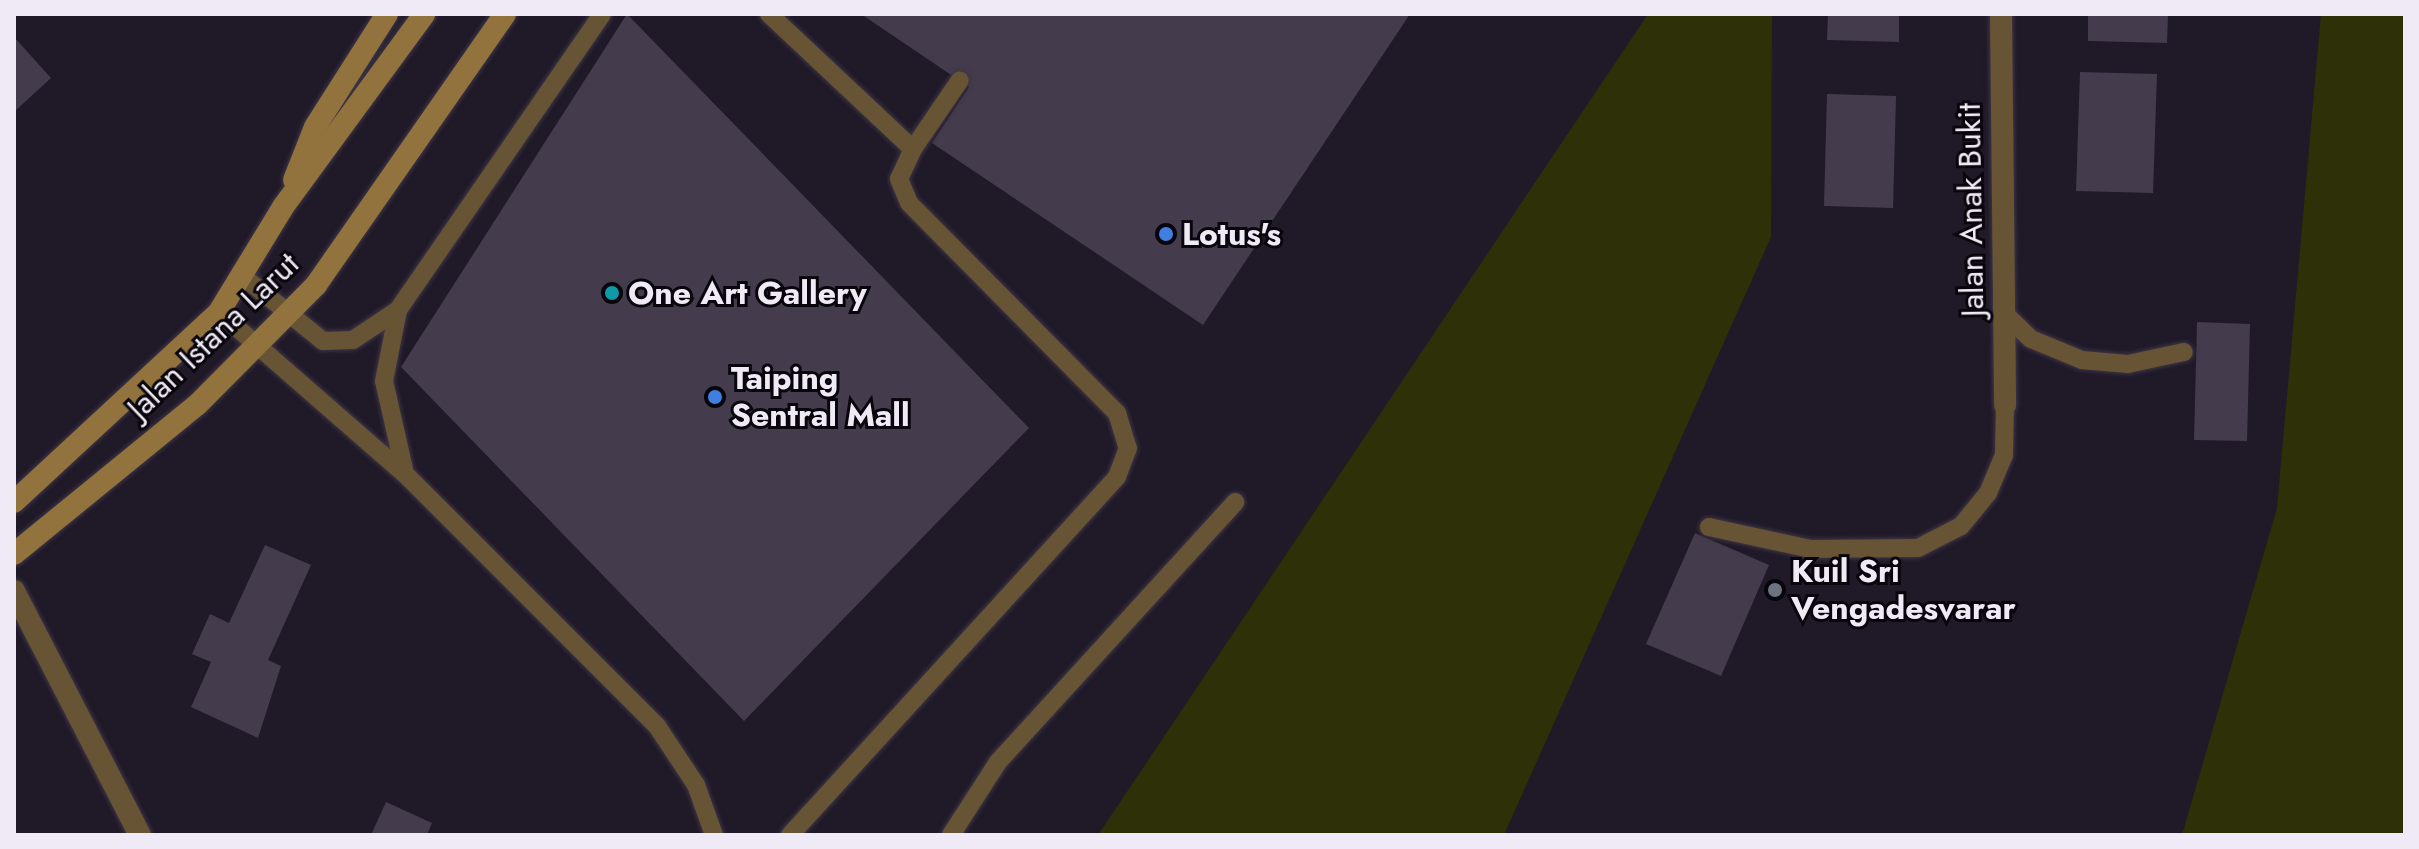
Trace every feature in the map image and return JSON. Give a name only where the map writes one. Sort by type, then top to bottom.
[{"type":"main road","name":"Jalan Istana Larut","points":[[283,207],[315,127],[387,14]]},
{"type":"main road","name":"Jalan Istana Larut","points":[[14,502],[219,312],[283,207],[424,14]]},
{"type":"main road","name":"Jalan Istana Larut","points":[[14,554],[257,347],[287,315],[505,14]]},
{"type":"street","name":"Jalan Anak Bukit","points":[[2001,14],[2005,405]]},
{"type":"street","points":[[14,591],[140,835]]},
{"type":"lane","points":[[240,274],[323,341],[353,340],[398,310],[602,14]]},
{"type":"lane","points":[[769,14],[913,149]]},
{"type":"lane","points":[[790,835],[1117,477],[1128,448],[1117,413],[909,203],[899,179],[913,149],[960,80]]},
{"type":"lane","points":[[398,310],[384,381],[393,447],[409,478]]},
{"type":"lane","points":[[219,312],[409,478],[657,726],[696,785],[714,835]]},
{"type":"lane","points":[[2004,313],[2031,339],[2082,360],[2128,364],[2184,352]]},
{"type":"lane","points":[[1709,527],[1811,549],[1918,548],[1961,526],[1988,493],[2004,455],[2005,405]]},
{"type":"lane","points":[[951,835],[998,762],[1235,502]]},
{"type":"shaded area","points":[[1648,14],[1772,14],[1771,237],[1504,835],[1098,835]]},
{"type":"shaded area","points":[[2321,14],[2405,14],[2405,835],[2182,835],[2277,508]]},
{"type":"building","name":"Taiping Sentral Mall","points":[[627,14],[1029,428],[744,721],[401,367]]},
{"type":"building","name":"Lotus's","points":[[861,14],[1410,14],[1203,325],[932,143],[969,87]]},
{"type":"building","points":[[1828,14],[1899,14],[1899,42],[1827,40]]},
{"type":"building","points":[[2088,14],[2168,14],[2167,43],[2088,41]]},
{"type":"building","points":[[14,37],[51,78],[14,112]]},
{"type":"building","points":[[2080,72],[2157,74],[2153,193],[2076,191]]},
{"type":"building","points":[[1827,94],[1896,96],[1893,208],[1824,206]]},
{"type":"building","points":[[2197,322],[2250,324],[2247,441],[2194,440]]},
{"type":"building","points":[[1695,533],[1769,565],[1721,676],[1646,644]]},
{"type":"building","points":[[265,545],[311,565],[268,660],[281,666],[258,738],[191,707],[211,662],[192,654],[210,614],[229,623]]},
{"type":"building","points":[[386,802],[432,823],[427,835],[371,835]]},
{"type":"place","name":"Lotus's","points":[[1166,234]]},
{"type":"place","name":"One Art Gallery","points":[[612,293]]},
{"type":"place","name":"Taiping Sentral Mall","points":[[715,397]]},
{"type":"place","name":"Kuil Sri Vengadesvarar","points":[[1775,590]]}]
